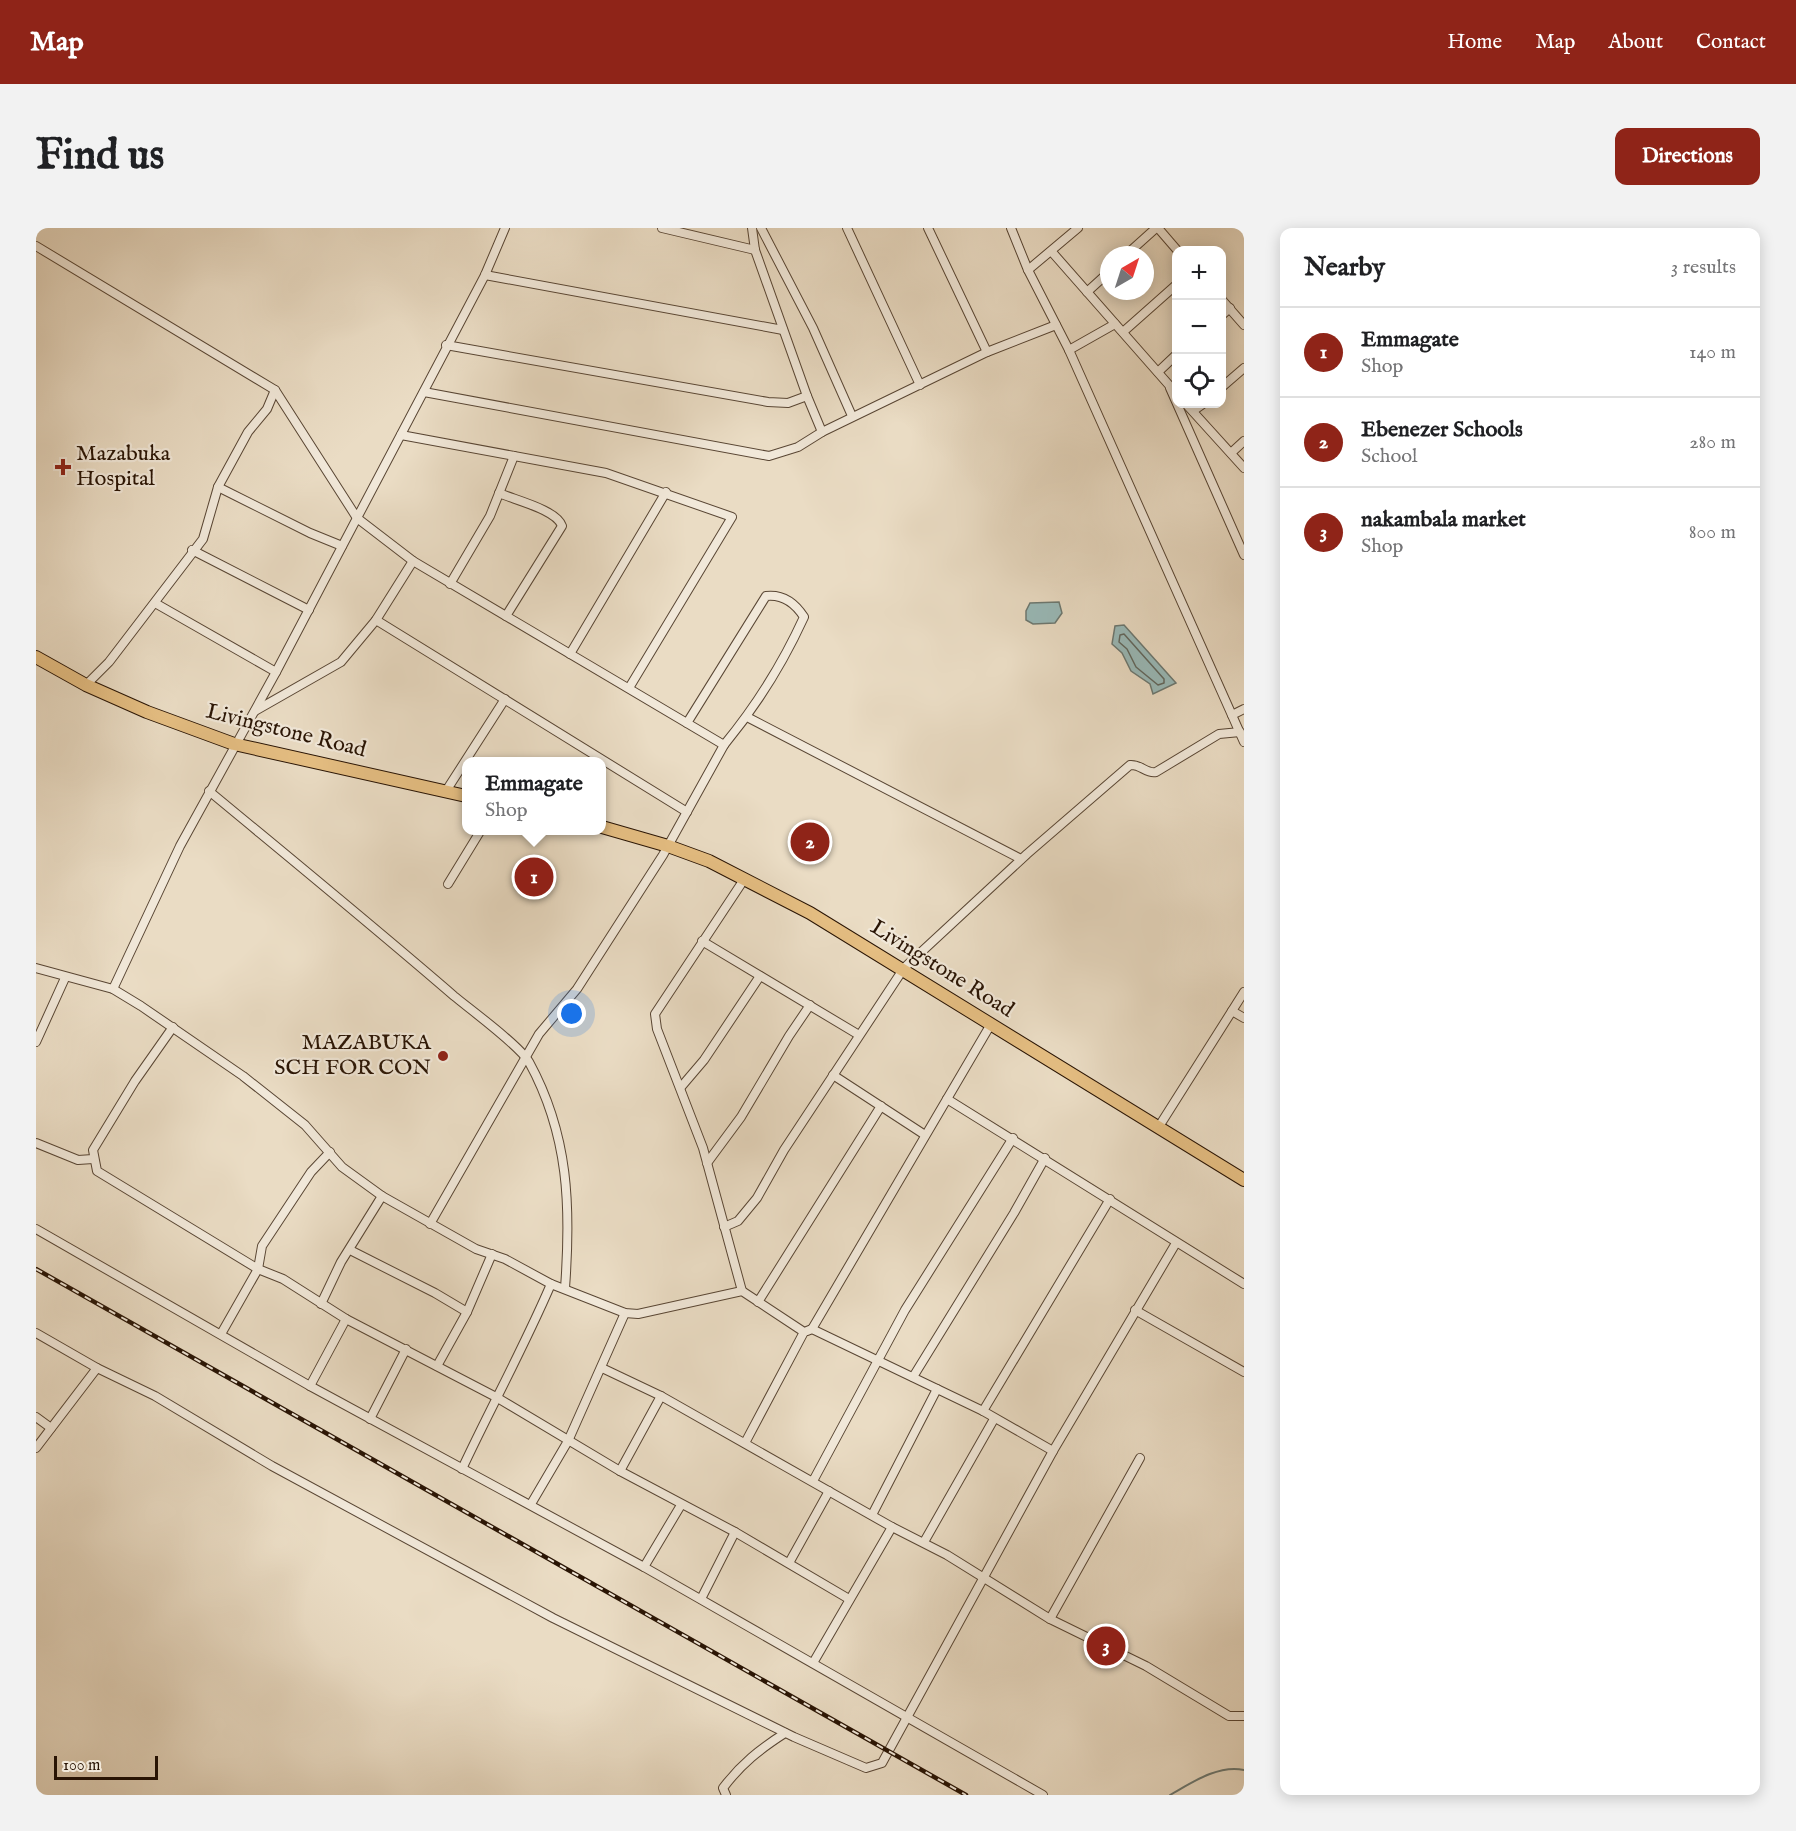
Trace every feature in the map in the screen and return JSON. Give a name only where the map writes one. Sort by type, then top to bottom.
[{"type":"highway","name":"Livingstone Road","points":[[36,657],[86,684],[147,712],[234,744],[462,795]]},
{"type":"highway","name":"Livingstone Road","points":[[606,828],[668,846],[745,878],[904,968],[1244,1180]]},
{"type":"street","points":[[113,989],[180,846],[250,714],[276,672],[424,392],[446,345],[485,275],[505,228]]},
{"type":"street","points":[[662,228],[755,250]]},
{"type":"street","points":[[752,228],[755,250],[822,432]]},
{"type":"street","points":[[761,228],[813,328],[852,416]]},
{"type":"street","points":[[847,228],[920,385]]},
{"type":"street","points":[[928,228],[987,352]]},
{"type":"street","points":[[1011,228],[1028,270],[1069,350],[1244,742]]},
{"type":"street","points":[[1028,270],[1078,228]]},
{"type":"street","points":[[1136,246],[1157,228],[1173,246]]},
{"type":"street","points":[[36,246],[275,390],[357,518],[413,561],[724,745]]},
{"type":"street","points":[[1052,252],[1172,388]]},
{"type":"street","points":[[485,275],[783,330]]},
{"type":"street","points":[[1087,292],[1100,280]]},
{"type":"street","points":[[1123,332],[1172,289]]},
{"type":"street","points":[[1226,304],[1244,325]]},
{"type":"street","points":[[1226,311],[1230,308]]},
{"type":"street","points":[[1069,350],[1115,324]]},
{"type":"street","points":[[424,392],[769,456],[798,447],[852,416],[987,352],[1056,325]]},
{"type":"street","points":[[446,345],[768,402],[788,403],[807,396]]},
{"type":"street","points":[[1158,372],[1172,359]]},
{"type":"street","points":[[1226,383],[1244,368]]},
{"type":"street","points":[[1168,384],[1244,555]]},
{"type":"street","points":[[86,684],[109,662],[202,539],[218,487],[248,432],[267,409],[275,390]]},
{"type":"street","points":[[1190,408],[1244,468]]},
{"type":"street","points":[[1193,411],[1197,408]]},
{"type":"street","points":[[401,435],[606,473],[666,492],[732,517],[629,688]]},
{"type":"street","points":[[1231,453],[1244,441]]},
{"type":"street","points":[[450,584],[476,542],[514,456]]},
{"type":"street","points":[[218,487],[310,533],[342,546]]},
{"type":"street","points":[[570,654],[666,492]]},
{"type":"street","points":[[499,494],[548,512],[557,517],[562,526],[506,616]]},
{"type":"street","points":[[192,550],[309,609]]},
{"type":"street","points":[[250,714],[269,701],[341,662],[376,620],[413,561]]},
{"type":"street","points":[[430,1224],[527,1059],[539,1034],[577,989],[668,846],[724,745],[747,717],[786,657],[804,617],[799,608],[776,595],[766,596],[687,723]]},
{"type":"street","points":[[155,603],[276,672]]},
{"type":"street","points":[[376,620],[598,757]]},
{"type":"street","points":[[468,757],[505,699]]},
{"type":"street","points":[[1232,715],[1244,709]]},
{"type":"street","points":[[747,717],[1021,859]]},
{"type":"street","points":[[724,1227],[738,1221],[757,1198],[784,1150],[904,968],[1021,859],[1130,765],[1137,765],[1151,773],[1156,772],[1219,734],[1240,732]]},
{"type":"street","points":[[606,762],[687,812]]},
{"type":"street","points":[[446,791],[462,766]]},
{"type":"street","points":[[209,791],[322,883],[527,1059],[551,1107],[565,1172],[570,1232],[565,1288]]},
{"type":"street","points":[[448,884],[479,835]]},
{"type":"street","points":[[742,1292],[707,1163],[681,1087],[657,1029],[655,1014],[745,878]]},
{"type":"street","points":[[702,941],[859,1035]]},
{"type":"street","points":[[36,968],[65,978],[113,989],[173,1027],[243,1076],[305,1125],[342,1167],[382,1196],[476,1249],[492,1254],[551,1284],[625,1313],[663,1310],[716,1295],[742,1292],[808,1330],[877,1359],[983,1411],[1053,1451]]},
{"type":"street","points":[[681,1087],[704,1060],[760,976]]},
{"type":"street","points":[[36,1042],[65,978]]},
{"type":"street","points":[[1158,1128],[1244,992]]},
{"type":"street","points":[[707,1163],[741,1118],[810,1005]]},
{"type":"street","points":[[1232,1011],[1244,1018]]},
{"type":"street","points":[[745,1443],[808,1330],[991,1024]]},
{"type":"street","points":[[173,1027],[129,1091],[93,1150],[93,1159],[98,1171],[258,1269],[283,1279],[346,1319],[496,1397],[620,1472],[735,1532],[849,1599]]},
{"type":"street","points":[[833,1075],[925,1135]]},
{"type":"street","points":[[947,1099],[1244,1284]]},
{"type":"street","points":[[758,1302],[881,1106]]},
{"type":"street","points":[[813,1481],[877,1359],[1013,1138]]},
{"type":"street","points":[[36,1143],[78,1160],[93,1159]]},
{"type":"street","points":[[221,1334],[258,1269],[262,1246],[311,1172],[330,1152]]},
{"type":"street","points":[[913,1377],[1014,1213],[1044,1158]]},
{"type":"street","points":[[321,1304],[341,1262],[382,1196]]},
{"type":"street","points":[[983,1411],[1110,1199]]},
{"type":"street","points":[[36,1229],[310,1386],[531,1504],[906,1714],[1043,1795]]},
{"type":"street","points":[[36,1333],[97,1368],[155,1396],[272,1466],[394,1534],[553,1618],[785,1733],[866,1768],[871,1768],[882,1762],[906,1714],[985,1578],[1053,1451],[1176,1243]]},
{"type":"street","points":[[350,1250],[435,1293],[467,1312]]},
{"type":"street","points":[[437,1366],[467,1312],[492,1254]]},
{"type":"street","points":[[462,1469],[522,1349],[551,1284]]},
{"type":"street","points":[[1135,1310],[1244,1372]]},
{"type":"street","points":[[531,1504],[568,1441],[625,1313]]},
{"type":"street","points":[[310,1386],[346,1319]]},
{"type":"street","points":[[370,1419],[406,1349]]},
{"type":"street","points":[[36,1448],[97,1368]]},
{"type":"street","points":[[602,1368],[661,1396],[892,1527],[924,1542],[1050,1619],[1146,1666],[1229,1716],[1244,1716]]},
{"type":"street","points":[[872,1515],[937,1389]]},
{"type":"street","points":[[620,1472],[661,1396]]},
{"type":"street","points":[[36,1417],[51,1428]]},
{"type":"street","points":[[924,1542],[994,1419]]},
{"type":"street","points":[[1050,1619],[1140,1458]]},
{"type":"street","points":[[789,1563],[829,1491]]},
{"type":"street","points":[[644,1567],[681,1504]]},
{"type":"street","points":[[813,1663],[892,1527]]},
{"type":"street","points":[[701,1599],[735,1532]]},
{"type":"street","points":[[726,1795],[723,1788],[752,1755],[785,1733]]},
{"type":"water","points":[[1059,602],[1062,613],[1055,623],[1033,624],[1026,620],[1026,611],[1030,603]]},
{"type":"water","points":[[1124,625],[1176,683],[1153,694],[1150,684],[1131,671],[1122,653],[1112,644],[1115,626]]},
{"type":"waterway","points":[[1170,1795],[1215,1772],[1244,1770]]},
{"type":"railway","points":[[36,1269],[966,1795]]},
{"type":"place","name":"Mazabuka Hospital","points":[[63,467]]},
{"type":"place","name":"Ebenezer Schools","points":[[810,842]]},
{"type":"place","name":"Emmagate","points":[[534,877]]},
{"type":"place","name":"MAZABUKA SCH FOR CON","points":[[443,1056]]},
{"type":"place","name":"nakambala market","points":[[1106,1646]]}]
